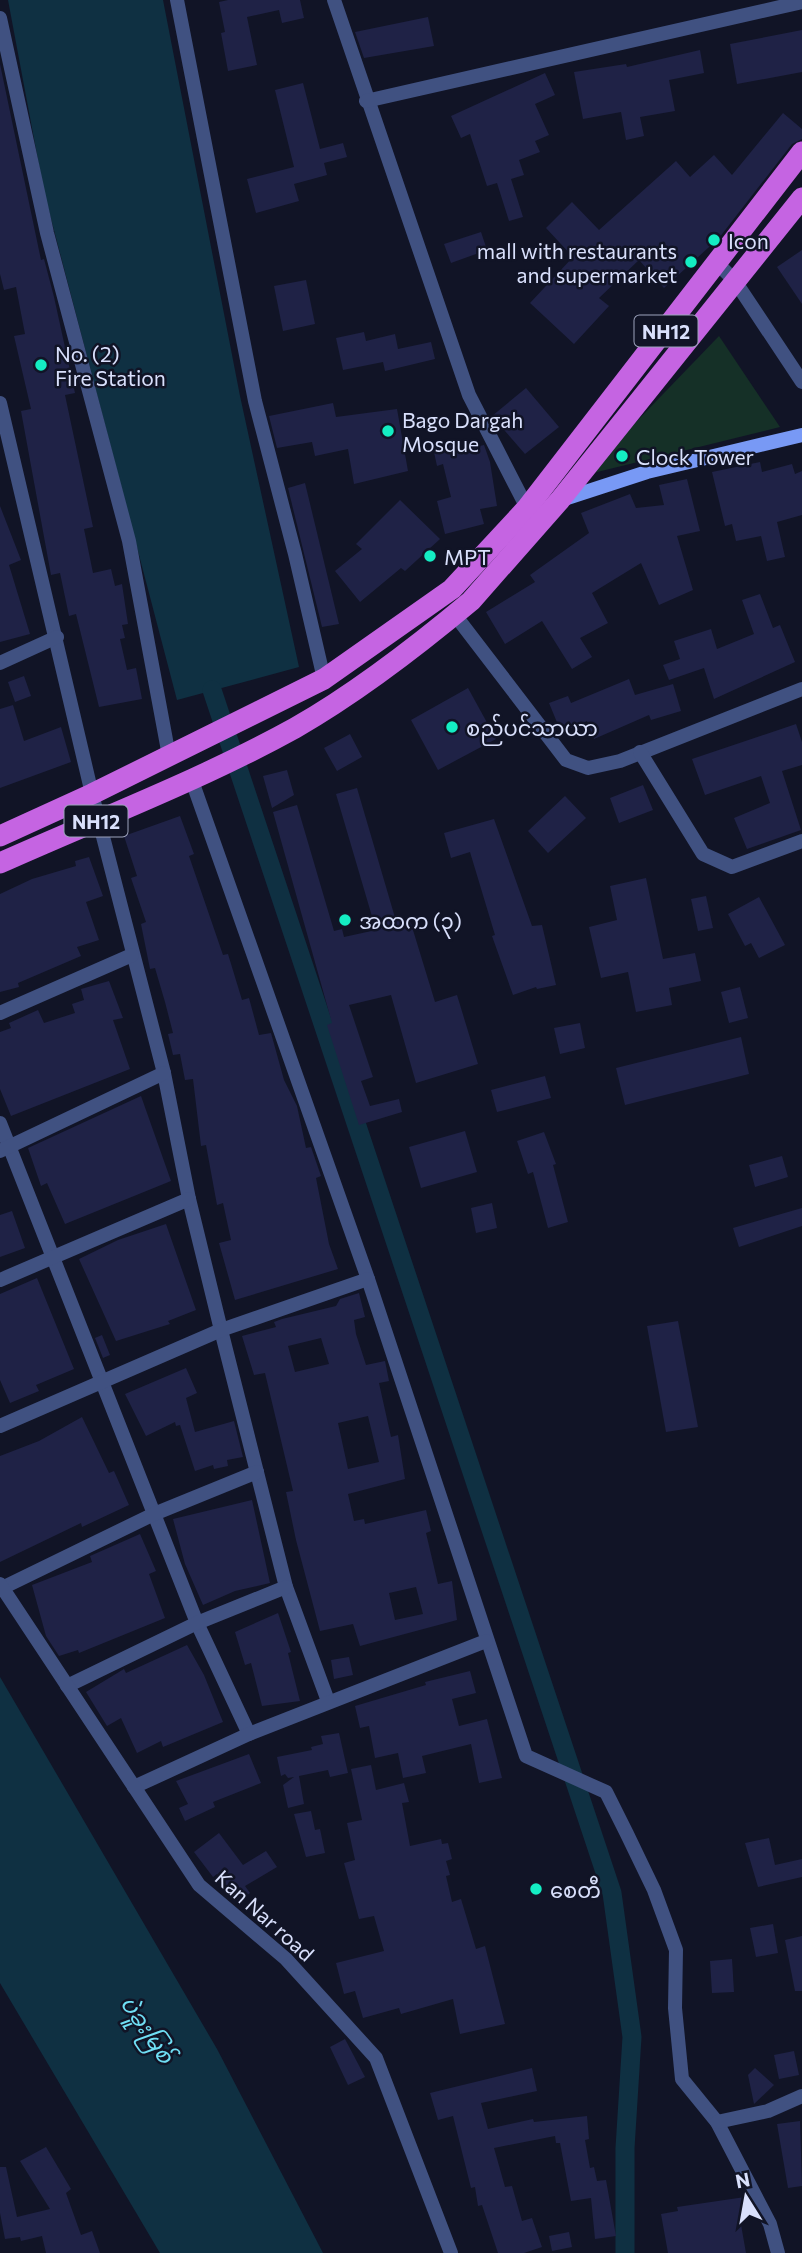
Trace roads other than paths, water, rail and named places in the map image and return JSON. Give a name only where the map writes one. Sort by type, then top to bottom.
[{"type":"highway","name":"NH12","points":[[0,836],[92,794],[324,679],[452,589],[527,508],[802,152]]},
{"type":"highway","name":"NH12","points":[[0,863],[191,778],[293,729],[364,684],[455,615],[471,601],[560,500],[802,198]]},
{"type":"main road","points":[[560,500],[647,472],[802,435]]},
{"type":"street","points":[[177,0],[255,401],[324,679]]},
{"type":"street","points":[[334,0],[366,101],[469,395],[527,508]]},
{"type":"street","points":[[366,101],[802,2]]},
{"type":"street","points":[[0,18],[47,233],[129,541],[174,754]]},
{"type":"street","points":[[718,264],[735,281],[802,382]]},
{"type":"street","points":[[0,402],[5,447],[57,637],[92,794],[164,1073],[188,1199],[221,1330],[286,1587],[328,1701]]},
{"type":"street","points":[[455,615],[566,760],[587,768],[640,752],[802,689]]},
{"type":"street","points":[[0,663],[57,637]]},
{"type":"street","points":[[640,752],[703,855],[732,867],[802,841]]},
{"type":"street","points":[[191,778],[368,1279],[526,1756],[606,1792],[654,1890],[676,1950],[675,2008],[682,2079],[717,2122],[770,2224],[778,2253]]},
{"type":"street","points":[[0,1013],[132,955]]},
{"type":"street","points":[[5,1149],[164,1073]]},
{"type":"street","points":[[0,1123],[5,1149],[53,1256],[197,1623],[249,1734]]},
{"type":"street","points":[[0,1280],[188,1199]]},
{"type":"street","points":[[0,1426],[221,1330],[368,1279]]},
{"type":"street","points":[[1,1586],[154,1514],[257,1472]]},
{"type":"street","name":"Kan Nar road","points":[[1,1586],[199,1885],[286,1959],[376,2058],[451,2253]]},
{"type":"street","points":[[67,1686],[197,1623],[286,1587]]},
{"type":"street","points":[[134,1787],[328,1701],[486,1641]]},
{"type":"street","points":[[717,2122],[768,2111],[802,2096]]},
{"type":"water","points":[[8,0],[163,0],[240,396],[299,667],[177,700],[44,192]]},
{"type":"water","name":"ပဲခူးမြစ်","points":[[0,1677],[217,2049],[323,2253],[160,2253],[0,1983]]},
{"type":"waterway","points":[[212,690],[612,1893],[632,2037],[625,2148],[625,2253]]},
{"type":"place","name":"Icon","points":[[714,240]]},
{"type":"place","name":"mall with restaurants and supermarket","points":[[691,262]]},
{"type":"place","name":"No. (2) Fire Station","points":[[41,365]]},
{"type":"place","name":"Bago Dargah Mosque","points":[[388,431]]},
{"type":"place","name":"Clock Tower","points":[[622,456]]},
{"type":"place","name":"MPT","points":[[430,556]]},
{"type":"place","name":"စည်ပင်သာယာ","points":[[452,727]]},
{"type":"place","name":"အထက (၃)","points":[[345,920]]},
{"type":"place","name":"စေတီ","points":[[536,1889]]}]
